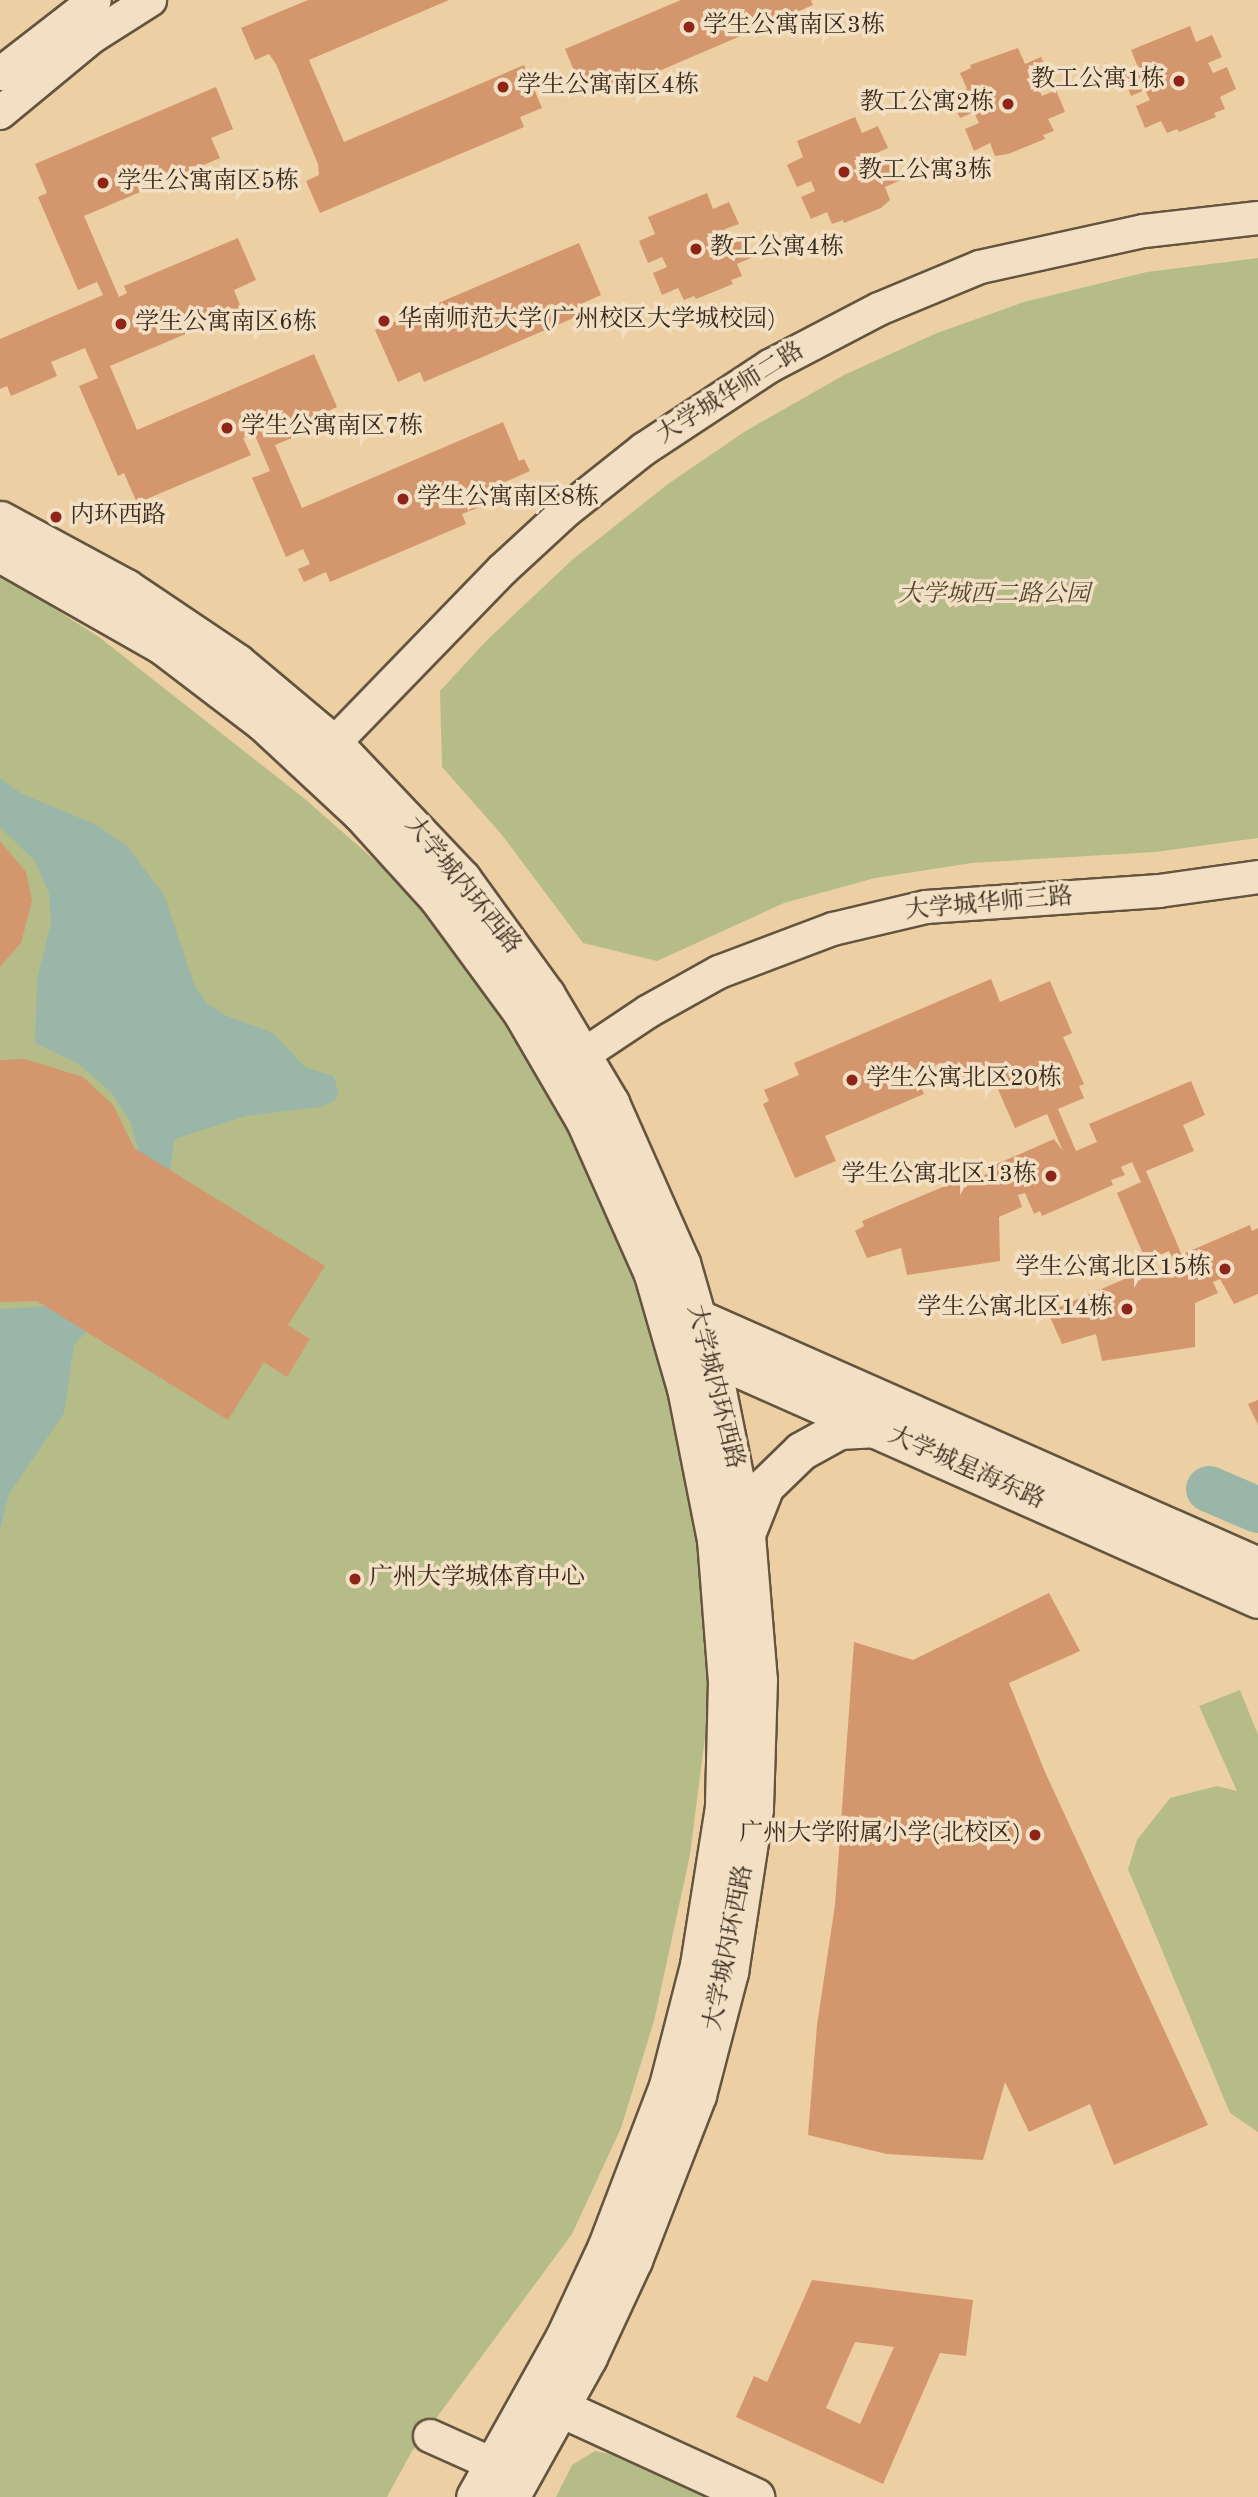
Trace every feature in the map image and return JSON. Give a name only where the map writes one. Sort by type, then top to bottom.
[{"type":"main road","name":"大学城内环西路","points":[[0,520],[178,620],[461,879],[533,976],[583,1055],[643,1171],[681,1264],[685,1329],[723,1601],[728,1745],[718,1863],[685,2022],[651,2136],[584,2296],[548,2402]]},
{"type":"main road","name":"大学城内环西路","points":[[0,553],[162,645],[263,722],[323,755],[430,889],[521,1011],[610,1172],[653,1274],[685,1329],[708,1355],[746,1535],[757,1667],[757,1746],[747,1869],[729,1972],[679,2146],[612,2309],[548,2402],[508,2479],[475,2497]]},
{"type":"main road","name":"大学城星海东路","points":[[685,1329],[1258,1566]]},
{"type":"main road","name":"大学城星海东路","points":[[708,1355],[1258,1599]]},
{"type":"main road","points":[[746,1535],[765,1486],[797,1454],[839,1430],[873,1428]]},
{"type":"main road","points":[[548,2402],[755,2497]]},
{"type":"street","points":[[0,74],[95,0]]},
{"type":"street","points":[[0,113],[92,37],[150,0]]},
{"type":"street","name":"大学城华师二路","points":[[323,755],[502,570],[566,511],[702,408],[806,345],[980,267],[1144,231],[1258,218]]},
{"type":"street","name":"大学城华师三路","points":[[583,1055],[649,1011],[719,972],[796,940],[871,919],[975,902],[1146,892],[1258,877]]},
{"type":"street","points":[[430,2436],[508,2479]]},
{"type":"green space","name":"大学城西二路公园","points":[[1258,258],[1258,838],[1155,852],[972,863],[875,878],[784,903],[657,961],[583,943],[502,835],[442,767],[440,691],[486,641],[572,560],[668,484],[744,432],[844,375],[937,333],[1024,302],[1147,272]]},
{"type":"green space","name":"广州大学城体育中心","points":[[0,574],[99,637],[305,799],[420,900],[559,1090],[635,1253],[708,1485],[713,1674],[690,1855],[654,2021],[621,2128],[572,2234],[412,2451],[387,2497],[0,2497]]},
{"type":"green space","points":[[1240,1690],[1258,1735],[1258,2132],[1230,2113],[1128,1869],[1137,1840],[1170,1798],[1217,1786],[1237,1791],[1199,1706]]},
{"type":"green space","points":[[595,2451],[615,2455],[708,2497],[556,2497],[572,2465]]},
{"type":"shaded area","points":[[0,778],[22,794],[95,824],[127,846],[164,895],[194,984],[206,1003],[227,1016],[273,1033],[305,1067],[333,1076],[339,1092],[334,1101],[320,1107],[246,1116],[175,1139],[169,1177],[104,1313],[74,1345],[64,1413],[9,1494],[0,1530],[0,1309],[50,1306],[139,1152],[130,1120],[111,1092],[77,1063],[35,1043],[37,980],[51,922],[49,893],[35,861],[0,827]]},
{"type":"building","name":"学生公寓南区4栋","points":[[308,0],[449,0],[309,60],[344,142],[524,65],[542,108],[520,117],[524,127],[320,213],[306,181],[319,175],[318,164],[276,64],[269,54],[255,60],[241,28]]},
{"type":"building","name":"学生公寓南区3栋","points":[[681,0],[811,0],[813,5],[610,92],[606,82],[583,92],[565,49]]},
{"type":"building","name":"教工公寓1栋","points":[[1190,26],[1196,42],[1212,35],[1222,57],[1208,63],[1213,73],[1227,67],[1236,89],[1220,97],[1225,109],[1214,113],[1216,117],[1179,132],[1177,129],[1167,133],[1161,121],[1145,128],[1136,106],[1150,100],[1145,90],[1131,96],[1122,74],[1138,67],[1131,50]]},
{"type":"building","name":"教工公寓2栋","points":[[1018,48],[1025,64],[1041,57],[1051,79],[1037,85],[1042,96],[1056,90],[1065,112],[1048,119],[1054,131],[1043,135],[1045,139],[1008,154],[995,156],[990,143],[974,151],[965,129],[979,123],[974,112],[960,118],[950,96],[967,89],[960,73],[971,68],[970,65]]},
{"type":"building","points":[[216,87],[233,129],[211,138],[220,158],[84,216],[119,297],[127,293],[124,286],[238,238],[256,280],[234,290],[242,310],[110,366],[137,430],[314,354],[337,407],[314,417],[318,427],[275,445],[302,508],[503,422],[519,461],[524,459],[530,471],[480,493],[485,505],[462,514],[466,524],[330,582],[326,572],[304,582],[298,569],[310,564],[303,549],[286,557],[252,478],[270,471],[254,433],[243,438],[251,455],[137,503],[124,473],[118,476],[79,386],[98,378],[85,348],[51,362],[57,376],[11,396],[7,386],[0,389],[0,339],[103,295],[97,282],[78,290],[38,197],[47,193],[35,164]]},
{"type":"building","name":"教工公寓3栋","points":[[855,117],[862,133],[878,126],[888,148],[874,154],[878,164],[892,158],[901,180],[885,187],[890,200],[881,208],[844,223],[843,220],[832,224],[827,212],[811,219],[801,197],[815,191],[811,181],[797,187],[787,165],[803,157],[797,141]]},
{"type":"building","name":"教工公寓4栋","points":[[707,193],[713,209],[729,202],[739,224],[725,229],[730,240],[744,235],[753,257],[737,264],[742,276],[731,280],[733,284],[696,299],[694,296],[684,300],[678,288],[662,295],[653,273],[667,267],[662,257],[648,263],[639,241],[655,234],[648,217]]},
{"type":"building","points":[[579,243],[601,295],[579,305],[583,314],[424,382],[420,372],[398,382],[375,330]]},
{"type":"building","points":[[0,841],[26,872],[32,901],[21,943],[0,967]]},
{"type":"building","points":[[991,979],[1000,1002],[1050,981],[1072,1033],[1063,1037],[1084,1084],[1079,1086],[1084,1098],[1058,1109],[1076,1151],[1097,1142],[1089,1124],[1191,1081],[1205,1115],[1183,1125],[1194,1151],[1146,1171],[1184,1260],[1185,1253],[1250,1225],[1252,1231],[1258,1228],[1258,1294],[1234,1304],[1220,1279],[1213,1282],[1218,1293],[1195,1303],[1195,1347],[1102,1361],[1096,1334],[1062,1344],[1050,1317],[1059,1313],[1057,1308],[1148,1269],[1150,1274],[1163,1268],[1167,1277],[1178,1272],[1169,1251],[1146,1261],[1117,1193],[1141,1182],[1132,1162],[1121,1167],[1125,1175],[1111,1180],[1113,1185],[1042,1216],[1040,1211],[1034,1214],[1025,1193],[1018,1195],[1022,1207],[999,1217],[1000,1261],[907,1275],[901,1248],[867,1258],[855,1231],[864,1226],[862,1221],[964,1178],[966,1183],[992,1172],[990,1167],[1054,1139],[1063,1151],[1047,1114],[1015,1128],[992,1076],[1001,1073],[997,1063],[948,1084],[939,1064],[915,1074],[924,1094],[825,1136],[836,1161],[795,1178],[763,1104],[769,1101],[764,1090],[799,1075],[794,1063]]},
{"type":"building","points":[[25,1059],[83,1077],[113,1105],[134,1148],[325,1266],[288,1325],[310,1339],[287,1377],[264,1362],[228,1420],[37,1301],[0,1302],[0,1060]]},
{"type":"building","points":[[1258,1400],[1258,1425],[1248,1404]]},
{"type":"building","points":[[1049,1593],[1080,1651],[1009,1683],[1045,1772],[1208,2125],[1114,2165],[1090,2104],[1029,2132],[1005,2082],[983,2160],[887,2154],[808,2135],[817,2025],[835,1905],[854,1642],[913,1660]]},
{"type":"building","points":[[812,2280],[973,2300],[966,2356],[940,2353],[883,2484],[736,2417],[754,2376],[767,2382]],"holes":[[[855,2342],[894,2347],[860,2424],[826,2408]]]},
{"type":"waterway","points":[[1209,1489],[1258,1510]]},
{"type":"place","name":"学生公寓南区3栋","points":[[689,27]]},
{"type":"place","name":"教工公寓1栋","points":[[1179,81]]},
{"type":"place","name":"学生公寓南区4栋","points":[[503,87]]},
{"type":"place","name":"教工公寓2栋","points":[[1008,104]]},
{"type":"place","name":"教工公寓3栋","points":[[844,172]]},
{"type":"place","name":"学生公寓南区5栋","points":[[103,183]]},
{"type":"place","name":"教工公寓4栋","points":[[696,249]]},
{"type":"place","name":"华南师范大学(广州校区大学城校园)","points":[[384,321]]},
{"type":"place","name":"学生公寓南区6栋","points":[[121,324]]},
{"type":"place","name":"学生公寓南区7栋","points":[[227,428]]},
{"type":"place","name":"学生公寓南区8栋","points":[[403,499]]},
{"type":"place","name":"内环西路","points":[[56,517]]},
{"type":"place","name":"学生公寓北区20栋","points":[[852,1080]]},
{"type":"place","name":"学生公寓北区13栋","points":[[1051,1176]]},
{"type":"place","name":"学生公寓北区15栋","points":[[1225,1269]]},
{"type":"place","name":"学生公寓北区14栋","points":[[1127,1309]]},
{"type":"place","name":"广州大学城体育中心","points":[[355,1579]]},
{"type":"place","name":"广州大学附属小学(北校区)","points":[[1035,1835]]}]
